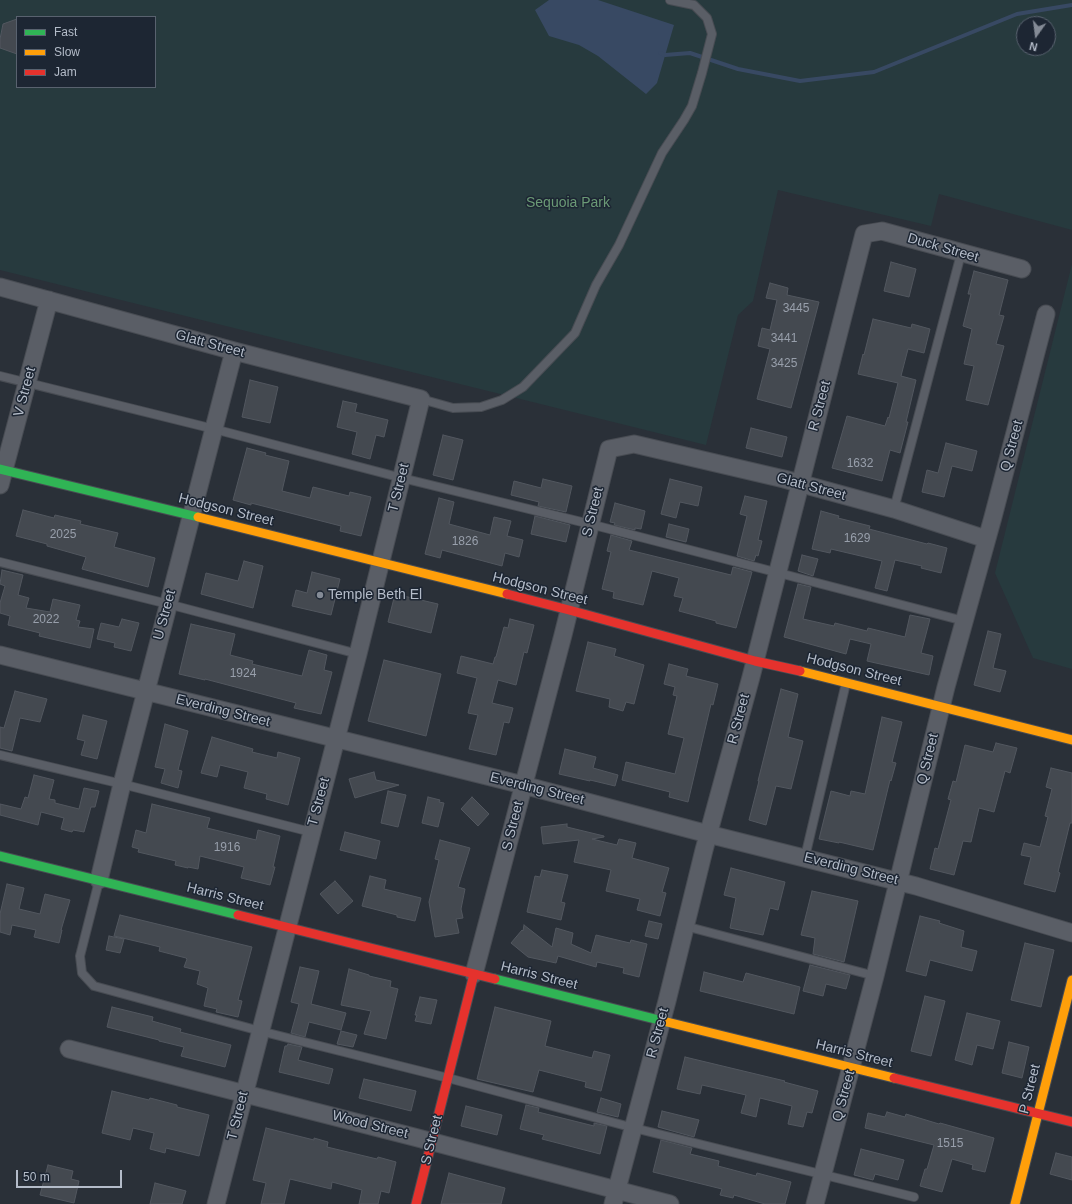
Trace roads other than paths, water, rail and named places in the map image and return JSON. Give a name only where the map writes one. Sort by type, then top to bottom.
[{"type":"main road","name":"Hodgson Street","points":[[1,475],[192,516],[568,610],[755,660],[1072,740]]},
{"type":"main road","name":"Harris Street","points":[[0,856],[1072,1122]]},
{"type":"main road","name":"S Street","points":[[416,1204],[474,974]]},
{"type":"main road","name":"P Street","points":[[1015,1204],[1072,980]]},
{"type":"street","name":"Duck Street","points":[[864,234],[882,231],[962,254],[1022,269]]},
{"type":"street","name":"R Street","points":[[615,1197],[864,234]]},
{"type":"street","name":"Glatt Street","points":[[0,287],[234,351],[421,399]]},
{"type":"street","name":"V Street","points":[[1,475],[28,383],[49,300]]},
{"type":"street","name":"Q Street","points":[[814,1204],[875,976],[897,881],[941,707],[1046,314]]},
{"type":"street","name":"U Street","points":[[99,880],[122,784],[234,351]]},
{"type":"street","name":"T Street","points":[[216,1204],[358,654],[421,399]]},
{"type":"street","name":"Glatt Street","points":[[634,444],[799,484],[894,509],[986,539]]},
{"type":"street","name":"S Street","points":[[474,974],[563,635],[609,449],[634,444]]},
{"type":"street","name":"Everding Street","points":[[0,655],[523,785],[708,834],[805,857],[897,881],[1072,933]]},
{"type":"street","name":"Wood Street","points":[[69,1049],[431,1142],[615,1197],[670,1204]]},
{"type":"lane","points":[[421,399],[453,408],[481,407],[502,400],[523,387],[575,333],[596,285],[619,245],[662,153],[692,106],[702,73],[712,34],[707,18],[694,5],[670,0]]},
{"type":"lane","points":[[894,509],[962,254]]},
{"type":"lane","points":[[0,376],[214,428],[402,478],[590,524],[964,621]]},
{"type":"lane","points":[[0,562],[358,654]]},
{"type":"lane","points":[[805,857],[846,682]]},
{"type":"lane","points":[[0,755],[311,832]]},
{"type":"lane","points":[[99,880],[80,956],[82,973],[94,986],[260,1031],[448,1078],[634,1128],[914,1198]]},
{"type":"lane","points":[[685,926],[875,976]]},
{"type":"water","points":[[549,0],[598,0],[674,25],[657,83],[646,94],[598,56],[579,45],[549,36],[535,10]]},
{"type":"waterway","points":[[660,53],[665,55],[690,53],[738,69],[800,81],[874,72],[1017,14],[1072,5]]},
{"type":"place","name":"Temple Beth El","points":[[320,595]]},
{"type":"park label","name":"Sequoia Park","points":[[568,203]]}]
